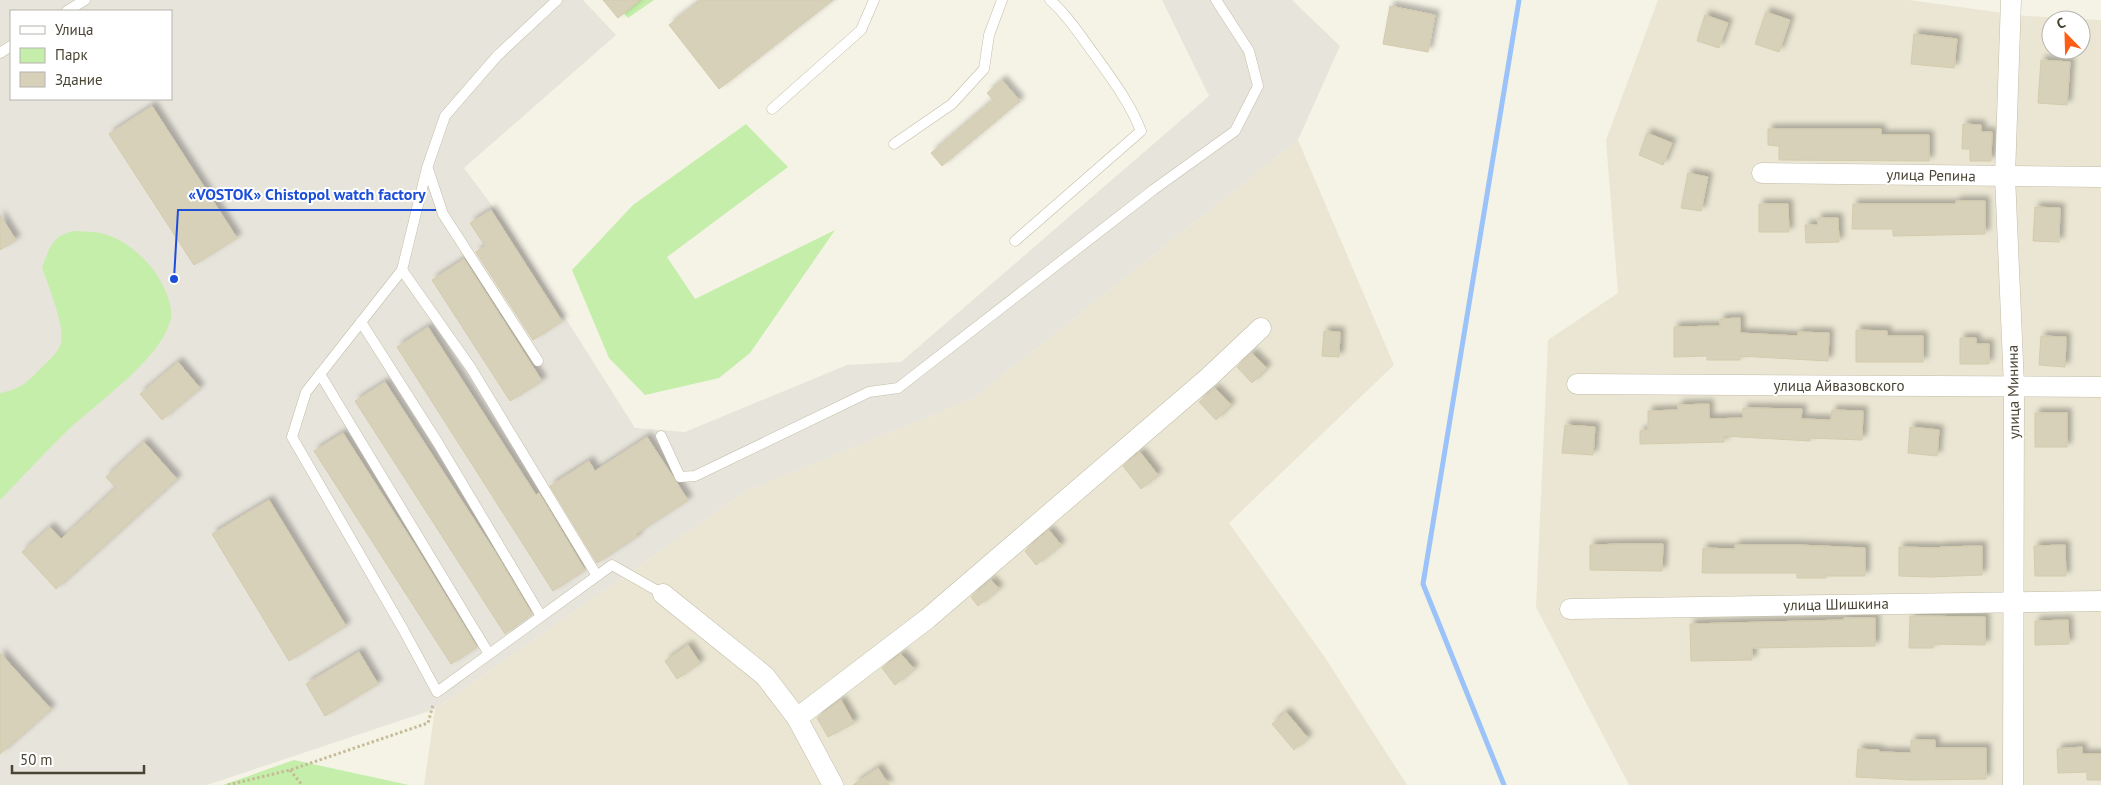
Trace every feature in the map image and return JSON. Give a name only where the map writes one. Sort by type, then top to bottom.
[{"type":"street","name":"улица Минина","points":[[2011,0],[2005,176],[2014,386],[2013,785]]},
{"type":"street","name":"улица Репина","points":[[1762,173],[2101,177]]},
{"type":"street","points":[[797,718],[927,619],[1194,390],[1261,328]]},
{"type":"street","name":"улица Айвазовского","points":[[1576,384],[2101,387]]},
{"type":"street","points":[[663,594],[765,676],[797,718],[833,785]]},
{"type":"street","name":"улица Шишкина","points":[[1570,609],[2101,601]]},
{"type":"lane","points":[[70,10],[86,0]]},
{"type":"lane","points":[[557,0],[497,56],[445,116],[427,168],[402,270],[306,392],[292,436],[437,692],[612,565],[663,594]]},
{"type":"lane","points":[[772,109],[861,30],[874,0]]},
{"type":"lane","points":[[894,144],[952,104],[984,69],[988,35],[1002,0]]},
{"type":"lane","points":[[1015,241],[1141,131],[1133,111],[1100,62],[1066,15],[1050,0]]},
{"type":"lane","points":[[660,436],[680,477],[695,476],[869,392],[898,388],[1153,190],[1235,131],[1258,86],[1249,51],[1216,0]]},
{"type":"lane","points":[[427,168],[443,214],[538,360]]},
{"type":"lane","points":[[402,270],[471,368],[597,576]]},
{"type":"lane","points":[[361,322],[438,443],[541,616]]},
{"type":"lane","points":[[320,374],[489,654]]},
{"type":"path","points":[[228,785],[290,770],[428,722],[437,692]]},
{"type":"path","points":[[290,770],[302,785]]},
{"type":"shaded area","points":[[0,0],[583,0],[616,35],[464,168],[508,227],[635,428],[685,432],[847,365],[901,362],[1209,96],[1162,0],[1292,0],[1340,46],[1298,140],[974,398],[746,491],[435,709],[207,785],[0,785]]},
{"type":"shaded area","points":[[1658,0],[1909,0],[2041,17],[2041,60],[2091,60],[2091,19],[2101,20],[2101,785],[1629,785],[1536,607],[1548,340],[1618,293],[1606,140]]},
{"type":"shaded area","points":[[1298,140],[1394,365],[1229,523],[1324,656],[1407,785],[424,785],[435,709],[746,491],[974,398]]},
{"type":"green space","points":[[612,0],[654,0],[628,18]]},
{"type":"green space","points":[[746,124],[788,167],[667,257],[695,299],[835,230],[750,353],[719,378],[645,395],[609,358],[572,270],[633,205]]},
{"type":"green space","points":[[74,231],[97,232],[111,236],[139,254],[155,272],[165,289],[170,302],[170,322],[163,337],[141,366],[69,429],[0,500],[0,393],[19,387],[28,381],[53,356],[60,346],[61,326],[42,267],[52,244],[60,236]]},
{"type":"green space","points":[[294,760],[409,785],[223,785]]},
{"type":"building","points":[[603,0],[640,0],[618,18]]},
{"type":"building","points":[[701,0],[833,0],[719,89],[669,25]]},
{"type":"building","points":[[1390,6],[1435,15],[1428,52],[1383,44]]},
{"type":"building","points":[[1766,12],[1790,20],[1779,52],[1755,44]]},
{"type":"building","points":[[1705,15],[1728,23],[1719,48],[1697,41]]},
{"type":"building","points":[[1914,34],[1957,39],[1954,68],[1911,64]]},
{"type":"building","points":[[2041,60],[2070,62],[2067,105],[2038,103]]},
{"type":"building","points":[[1002,80],[1020,101],[942,166],[931,153],[993,100],[987,93]]},
{"type":"building","points":[[152,106],[237,238],[194,265],[109,134]]},
{"type":"building","points":[[1963,124],[1981,125],[1981,132],[1992,132],[1991,161],[1970,161],[1970,149],[1962,149]]},
{"type":"building","points":[[1768,129],[1881,129],[1881,135],[1929,135],[1929,161],[1779,160],[1779,146],[1768,145]]},
{"type":"building","points":[[1647,133],[1672,143],[1663,165],[1639,155]]},
{"type":"building","points":[[1688,173],[1708,177],[1701,211],[1681,208]]},
{"type":"building","points":[[1956,201],[1985,201],[1985,234],[1893,236],[1893,229],[1852,229],[1853,204],[1956,204]]},
{"type":"building","points":[[1759,204],[1788,204],[1789,232],[1759,232]]},
{"type":"building","points":[[2035,207],[2060,208],[2059,242],[2033,241]]},
{"type":"building","points":[[491,210],[562,321],[533,340],[476,252],[485,246],[470,223]]},
{"type":"building","points":[[0,215],[16,240],[0,250]]},
{"type":"building","points":[[1817,218],[1838,218],[1839,242],[1806,243],[1805,225],[1818,225]]},
{"type":"building","points":[[464,259],[542,381],[510,401],[432,280]]},
{"type":"building","points":[[1740,318],[1740,333],[1798,336],[1798,332],[1829,333],[1828,361],[1740,356],[1740,360],[1707,360],[1707,356],[1674,357],[1674,327],[1720,326],[1720,319]]},
{"type":"building","points":[[428,327],[536,495],[539,493],[585,570],[553,591],[397,347]]},
{"type":"building","points":[[1856,330],[1887,331],[1887,336],[1923,336],[1923,362],[1856,362]]},
{"type":"building","points":[[1324,331],[1340,332],[1339,357],[1322,356]]},
{"type":"building","points":[[2041,336],[2066,337],[2065,367],[2039,365]]},
{"type":"building","points":[[1960,338],[1976,338],[1976,344],[1989,344],[1989,364],[1960,364]]},
{"type":"building","points":[[1252,353],[1267,368],[1252,383],[1237,367]]},
{"type":"building","points":[[178,362],[200,388],[162,420],[140,394]]},
{"type":"building","points":[[385,382],[495,552],[532,614],[505,634],[355,401]]},
{"type":"building","points":[[1215,388],[1231,405],[1216,420],[1199,402]]},
{"type":"building","points":[[1709,404],[1709,419],[1743,418],[1743,408],[1802,409],[1801,419],[1831,420],[1832,410],[1863,411],[1862,440],[1810,438],[1810,441],[1724,436],[1724,442],[1640,444],[1640,431],[1648,430],[1648,411],[1678,410],[1678,405]]},
{"type":"building","points":[[2035,413],[2067,413],[2067,447],[2035,447]]},
{"type":"building","points":[[1565,425],[1595,427],[1593,455],[1562,453]]},
{"type":"building","points":[[1910,427],[1939,430],[1937,456],[1908,453]]},
{"type":"building","points":[[343,433],[477,647],[451,664],[314,451]]},
{"type":"building","points":[[647,437],[688,500],[636,534],[638,536],[597,563],[550,486],[589,461],[595,471]]},
{"type":"building","points":[[144,442],[177,479],[56,589],[22,552],[50,527],[61,539],[116,488],[106,477]]},
{"type":"building","points":[[1140,452],[1158,475],[1141,489],[1123,466]]},
{"type":"building","points":[[269,500],[346,626],[289,661],[212,534]]},
{"type":"building","points":[[1049,530],[1061,545],[1036,565],[1025,551]]},
{"type":"building","points":[[1663,544],[1662,571],[1590,570],[1590,545]]},
{"type":"building","points":[[1735,545],[1865,548],[1865,576],[1797,578],[1797,573],[1702,573],[1703,548],[1735,549]]},
{"type":"building","points":[[2065,545],[2066,576],[2035,576],[2034,546]]},
{"type":"building","points":[[1982,546],[1982,575],[1899,576],[1899,547]]},
{"type":"building","points":[[991,580],[999,589],[978,606],[971,597]]},
{"type":"building","points":[[1910,616],[1985,617],[1985,645],[1933,644],[1933,648],[1909,648]]},
{"type":"building","points":[[1844,618],[1875,618],[1875,646],[1752,648],[1752,660],[1691,661],[1690,624],[1844,620]]},
{"type":"building","points":[[2068,620],[2069,644],[2035,645],[2035,621]]},
{"type":"building","points":[[688,645],[700,663],[677,679],[665,661]]},
{"type":"building","points":[[359,652],[378,684],[325,716],[306,684]]},
{"type":"building","points":[[0,653],[51,709],[0,754]]},
{"type":"building","points":[[901,654],[914,669],[895,685],[882,668]]},
{"type":"building","points":[[841,700],[854,723],[828,737],[817,718]]},
{"type":"building","points":[[1286,712],[1308,738],[1294,750],[1272,724]]},
{"type":"building","points":[[1911,740],[1935,740],[1935,748],[1986,748],[1986,779],[1911,780],[1856,777],[1858,749],[1911,753]]},
{"type":"building","points":[[2082,747],[2082,754],[2101,754],[2101,780],[2087,780],[2087,772],[2058,773],[2057,749]]},
{"type":"building","points":[[878,768],[889,785],[853,785]]},
{"type":"waterway","points":[[1504,785],[1423,584],[1519,0]]},
{"type":"place","name":"«VOSTOK» Chistopol watch factory","points":[[174,279]]}]
